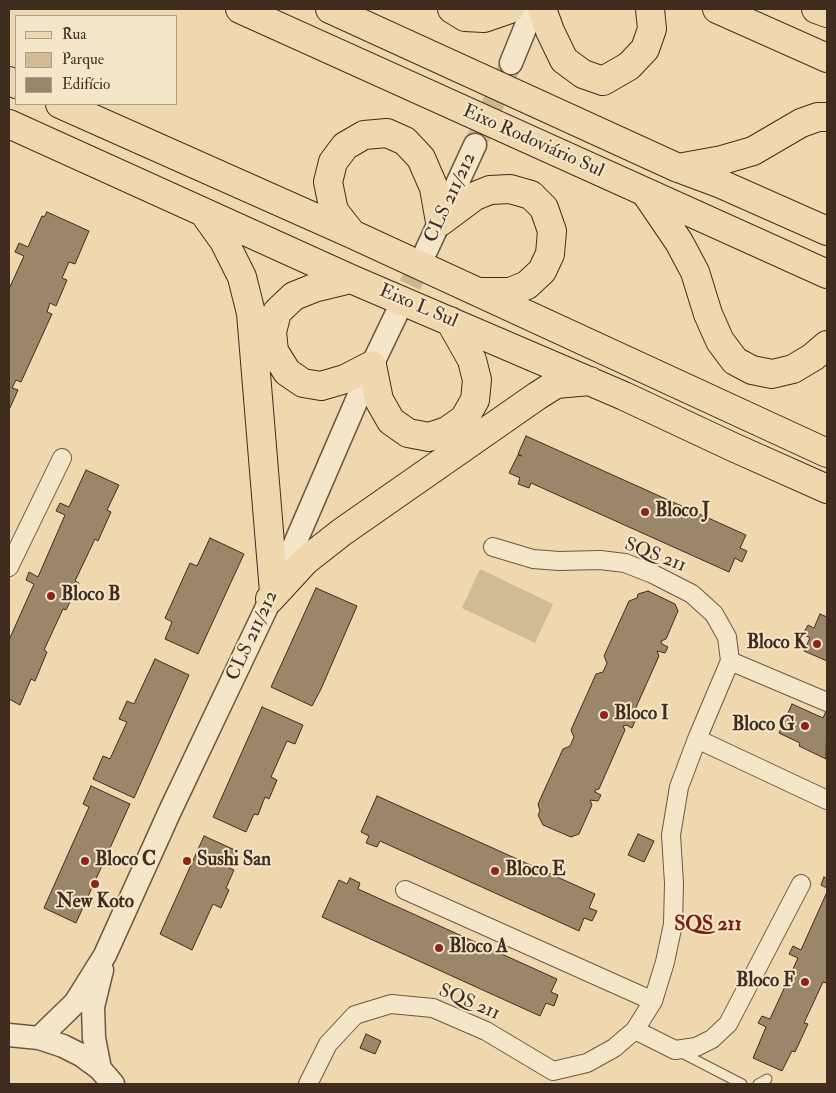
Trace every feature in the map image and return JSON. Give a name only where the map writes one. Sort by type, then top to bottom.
[{"type":"main road","name":"Eixo Rodoviário Sul","points":[[240,9],[827,274]]},
{"type":"main road","name":"Eixo Rodoviário Sul","points":[[330,9],[678,168],[720,184],[827,231]]},
{"type":"main road","points":[[452,9],[465,17],[484,18],[510,9]]},
{"type":"main road","points":[[542,9],[564,60],[583,74],[603,80],[630,66],[645,49],[652,28],[650,9]]},
{"type":"main road","points":[[716,9],[827,58]]},
{"type":"main road","points":[[816,9],[827,14]]},
{"type":"main road","name":"Eixo L Sul","points":[[62,105],[352,234],[827,453]]},
{"type":"main road","points":[[678,168],[722,160],[753,151],[801,123],[818,117],[827,117]]},
{"type":"main road","name":"Eixo L Sul","points":[[9,124],[351,279],[590,381],[827,489]]},
{"type":"main road","points":[[352,234],[334,211],[328,182],[333,162],[345,146],[364,135],[387,133],[405,141],[421,158],[434,188],[440,222],[475,196],[490,190],[510,189],[531,195],[544,208],[552,231],[550,254],[542,271],[527,285],[510,292],[478,292]]},
{"type":"main road","points":[[645,192],[679,242],[695,272],[720,341],[735,361],[752,370],[772,374],[793,370],[827,345]]},
{"type":"main road","points":[[203,212],[224,241],[242,277],[251,313],[272,596]]},
{"type":"main road","points":[[351,279],[314,288],[294,296],[277,312],[272,332],[274,351],[286,372],[302,383],[321,386],[345,379],[372,365],[379,400],[391,421],[408,433],[429,437],[446,431],[464,419],[475,400],[477,380],[472,360],[450,321]]},
{"type":"main road","points":[[272,596],[304,561],[342,532],[537,396],[556,384],[590,381]]},
{"type":"street","points":[[511,62],[533,9]]},
{"type":"street","name":"CLS 211/212","points":[[426,251],[475,145]]},
{"type":"street","name":"CLS 211/212","points":[[39,1038],[74,1003],[105,955],[170,811],[272,596],[372,365],[396,315]]},
{"type":"street","points":[[9,566],[62,458]]},
{"type":"street","name":"SQS 211","points":[[308,1084],[328,1044],[356,1015],[391,1004],[433,1008],[486,1031],[558,1078],[614,1048],[635,1030],[652,1001],[665,962],[673,924],[674,883],[671,835],[679,787],[730,661],[727,637],[714,614],[692,594],[653,574],[625,563],[600,560],[559,561],[533,559],[493,548]]},
{"type":"street","points":[[730,661],[827,702]]},
{"type":"street","points":[[697,739],[827,800]]},
{"type":"street","points":[[635,1030],[675,1050],[696,1047],[712,1039],[728,1024],[802,884]]},
{"type":"street","points":[[405,890],[652,1001]]},
{"type":"street","name":"CLS 211/212","points":[[105,955],[93,1007],[94,1038],[107,1077]]},
{"type":"street","points":[[9,1026],[58,1021]]},
{"type":"street","points":[[9,1035],[39,1038],[63,1046],[80,1055],[107,1077]]},
{"type":"street","points":[[94,1038],[124,1084]]},
{"type":"lane","points":[[675,1050],[742,1084]]},
{"type":"lane","points":[[758,1084],[767,1079]]},
{"type":"green space","points":[[480,569],[553,604],[535,643],[462,608]]},
{"type":"building","points":[[47,212],[89,231],[75,264],[69,262],[62,278],[67,280],[56,306],[50,303],[47,312],[52,314],[21,382],[16,380],[12,388],[18,390],[9,410],[9,289],[24,256],[15,252],[19,243],[28,247],[42,216],[44,217]]},
{"type":"building","name":"Bloco J","points":[[526,436],[746,535],[740,548],[747,551],[742,562],[735,558],[729,572],[531,483],[529,488],[518,484],[520,478],[509,473],[518,455],[522,456],[518,454]]},
{"type":"building","name":"Bloco B","points":[[86,470],[119,485],[107,510],[111,512],[98,541],[95,539],[75,581],[79,583],[66,610],[63,609],[44,650],[47,652],[35,681],[31,679],[20,705],[9,699],[9,640],[34,584],[26,580],[29,572],[38,577],[65,515],[56,511],[60,503],[69,507]]},
{"type":"building","points":[[210,538],[244,554],[198,654],[165,639],[172,622],[165,618],[190,563],[197,566]]},
{"type":"building","points":[[316,588],[357,606],[312,706],[271,687]]},
{"type":"building","name":"Bloco I","points":[[648,591],[675,604],[678,611],[666,639],[661,641],[662,644],[668,647],[665,653],[657,651],[659,656],[633,714],[628,716],[635,721],[632,728],[626,725],[623,726],[625,730],[599,789],[595,790],[595,792],[601,795],[598,801],[590,800],[592,805],[579,834],[571,837],[543,825],[538,815],[540,811],[538,804],[563,749],[570,746],[574,737],[571,730],[596,674],[603,672],[607,663],[604,656],[629,601],[637,598],[638,594]]},
{"type":"building","name":"Bloco K","points":[[820,614],[827,617],[827,661],[804,651],[810,638],[803,634],[808,625],[814,628]]},
{"type":"building","points":[[155,659],[189,675],[134,798],[93,779],[103,756],[110,759],[127,722],[119,719],[127,701],[134,704]]},
{"type":"building","name":"Bloco G","points":[[792,704],[823,718],[827,709],[826,759],[799,746],[800,743],[779,733]]},
{"type":"building","points":[[262,707],[303,725],[295,744],[287,741],[271,777],[277,780],[269,799],[265,797],[258,815],[254,814],[246,832],[213,817]]},
{"type":"building","name":"Bloco C","points":[[91,786],[130,804],[76,923],[44,908],[89,807],[83,804]]},
{"type":"building","name":"Bloco E","points":[[377,796],[595,894],[589,908],[597,911],[592,921],[584,918],[579,931],[380,841],[377,847],[366,843],[369,836],[361,832]]},
{"type":"building","points":[[638,834],[654,841],[644,862],[628,855]]},
{"type":"building","points":[[204,836],[237,851],[229,868],[234,870],[226,888],[229,890],[221,908],[213,904],[192,950],[160,934]]},
{"type":"building","points":[[824,877],[827,879],[827,888],[821,885]]},
{"type":"building","name":"Bloco A","points":[[350,878],[360,883],[358,889],[557,979],[551,992],[558,995],[554,1006],[546,1003],[540,1016],[322,917],[339,880],[347,884]]},
{"type":"building","name":"Bloco F","points":[[827,892],[827,981],[826,983],[823,982],[804,1023],[808,1024],[795,1052],[792,1051],[782,1071],[753,1058],[766,1027],[758,1023],[762,1016],[770,1019],[798,958],[789,954],[793,946],[801,950]]},
{"type":"building","points":[[366,1034],[381,1041],[375,1054],[360,1048]]},
{"type":"tunnel","points":[[475,145],[511,63]]},
{"type":"tunnel","points":[[396,315],[426,251]]},
{"type":"place","name":"Bloco J","points":[[645,512]]},
{"type":"place","name":"Bloco B","points":[[51,596]]},
{"type":"place","name":"Bloco K","points":[[817,644]]},
{"type":"place","name":"Bloco I","points":[[604,715]]},
{"type":"place","name":"Bloco G","points":[[805,726]]},
{"type":"place","name":"Bloco C","points":[[85,861]]},
{"type":"place","name":"Sushi San","points":[[187,861]]},
{"type":"place","name":"Bloco E","points":[[495,871]]},
{"type":"place","name":"New Koto","points":[[95,884]]},
{"type":"place","name":"Bloco A","points":[[439,948]]},
{"type":"place","name":"Bloco F","points":[[805,982]]},
{"type":"district","name":"SQS 211","points":[[708,926]]}]
